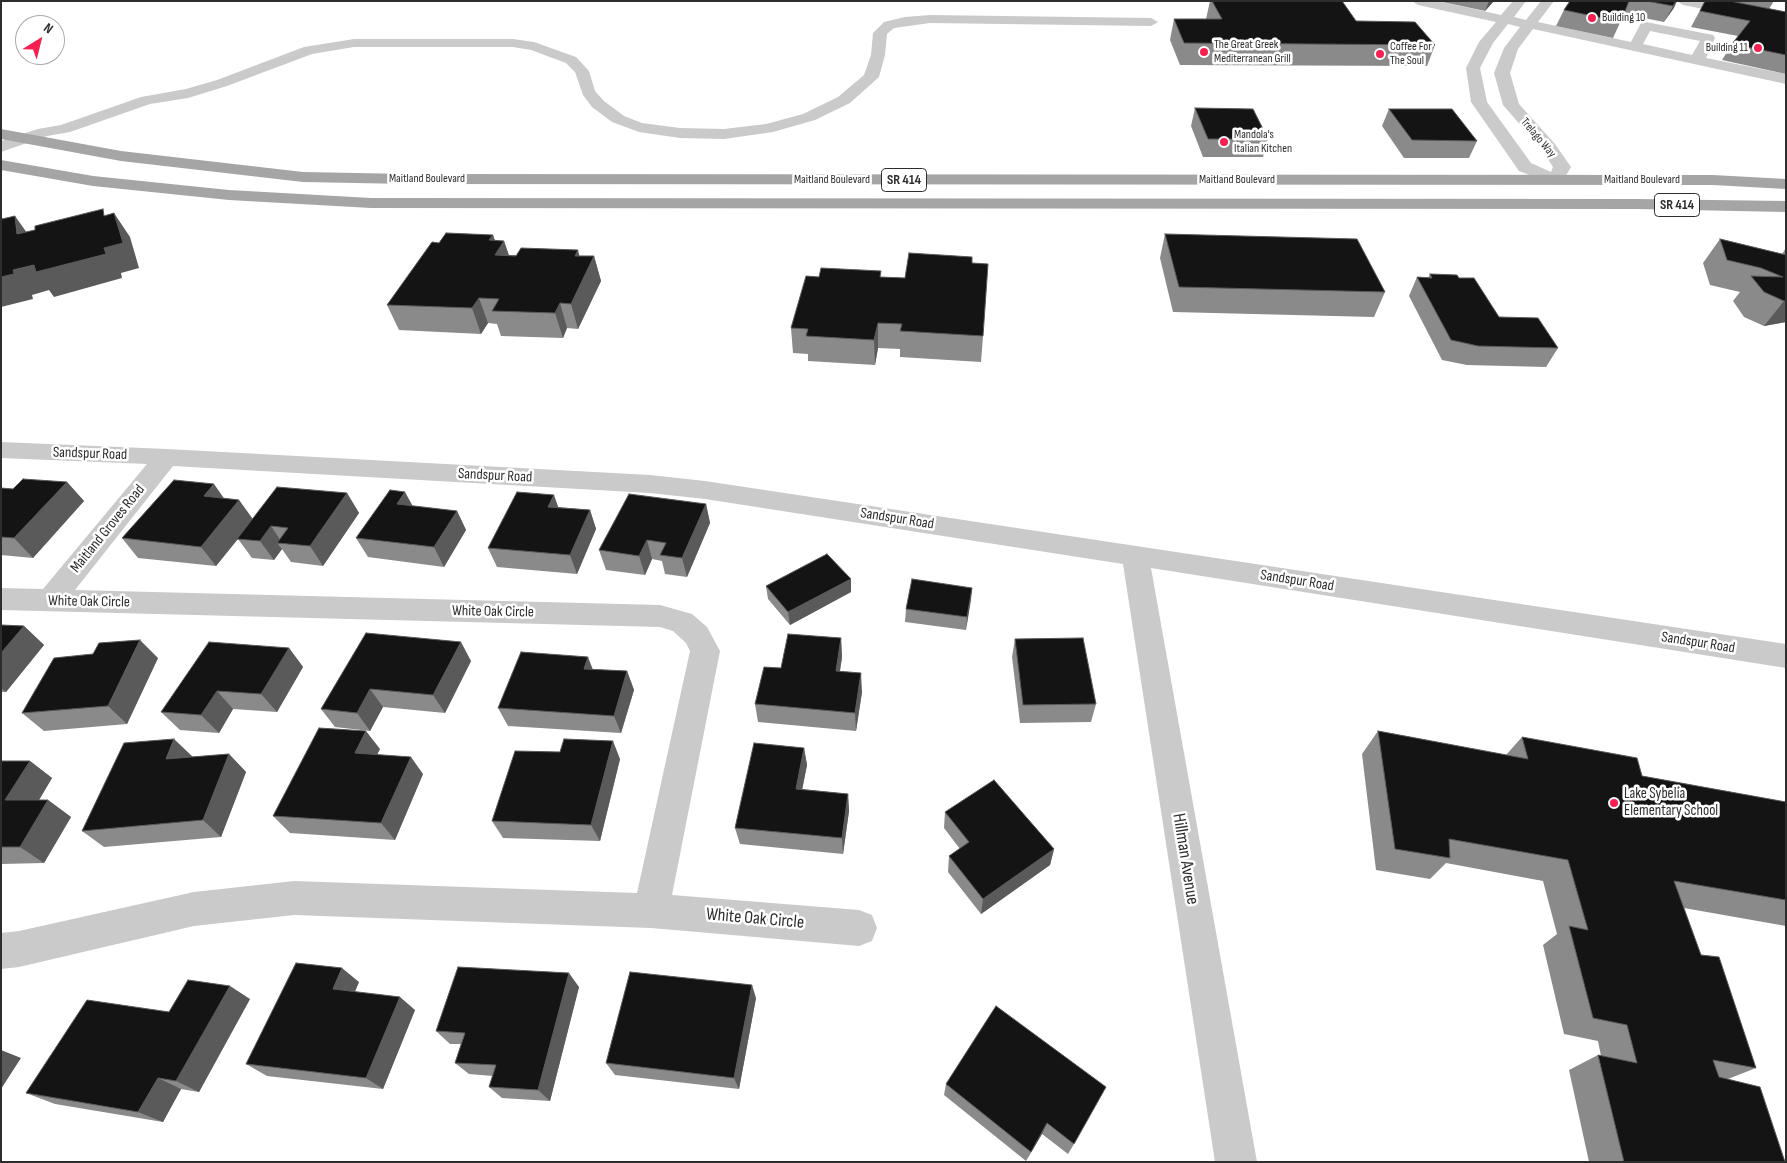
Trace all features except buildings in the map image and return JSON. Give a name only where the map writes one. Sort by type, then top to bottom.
[{"type":"main road","name":"Maitland Boulevard","points":[[1,134],[25,140],[122,156],[303,177],[408,180],[1713,180],[1786,184]]},
{"type":"main road","name":"Maitland Boulevard","points":[[1,165],[93,181],[229,195],[371,203],[1638,204],[1786,207]]},
{"type":"street","points":[[1418,1],[1786,79]]},
{"type":"street","name":"Trelago Way","points":[[1520,1],[1486,42],[1473,68],[1479,102],[1524,167],[1555,180],[1562,167],[1549,148],[1511,106],[1502,72],[1511,48],[1548,1]]},
{"type":"street","points":[[1683,1],[1786,21]]},
{"type":"street","points":[[1,147],[44,132],[64,129],[147,100],[188,93],[222,83],[283,59],[330,45],[354,42],[513,43],[534,46],[571,60],[582,71],[588,92],[598,104],[618,119],[639,126],[680,133],[724,134],[775,127],[809,117],[844,100],[871,78],[878,55],[880,33],[889,25],[905,21],[930,19],[1151,22]]},
{"type":"street","points":[[1635,47],[1646,26],[1708,38],[1697,60]]},
{"type":"street","points":[[1,156],[25,140]]},
{"type":"street","points":[[1555,180],[1569,205]]},
{"type":"street","name":"Sandspur Road","points":[[1,450],[167,457],[640,484],[696,489],[1786,656]]},
{"type":"street","name":"Maitland Groves Road","points":[[50,601],[167,457]]},
{"type":"street","name":"Hillman Avenue","points":[[1136,555],[1236,1162]]},
{"type":"street","name":"White Oak Circle","points":[[1,599],[660,616],[682,622],[697,635],[705,652],[651,911]]},
{"type":"street","name":"White Oak Circle","points":[[1,951],[19,949],[194,909],[294,898],[651,911],[859,928]]},
{"type":"place","name":"Building 10","points":[[1592,18]]},
{"type":"place","name":"Building 11","points":[[1758,48]]},
{"type":"place","name":"The Great Greek Mediterranean Grill","points":[[1204,52]]},
{"type":"place","name":"Coffee For The Soul","points":[[1380,54]]},
{"type":"place","name":"Mandola's Italian Kitchen","points":[[1224,142]]},
{"type":"place","name":"Lake Sybelia Elementary School","points":[[1614,803]]}]
